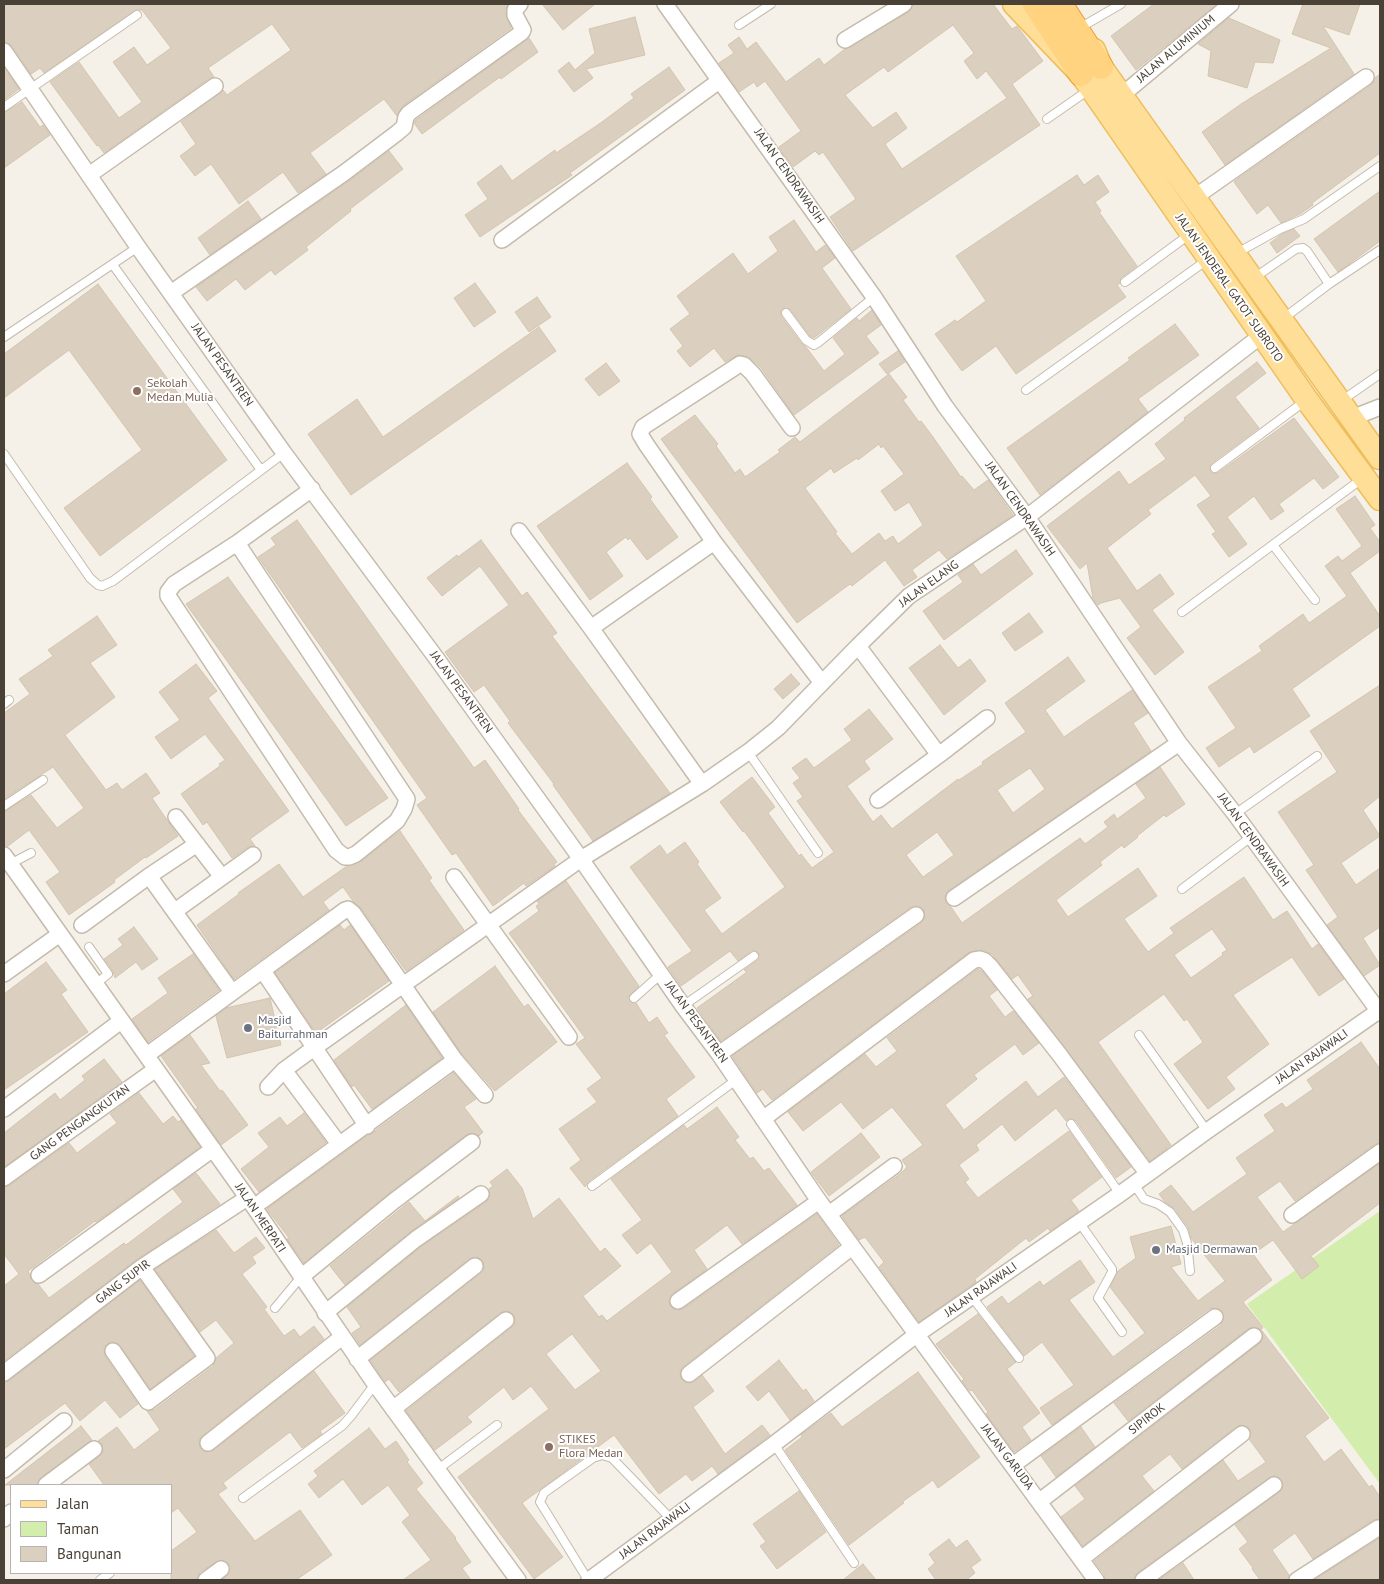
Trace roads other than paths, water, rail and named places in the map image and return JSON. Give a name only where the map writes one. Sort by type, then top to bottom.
[{"type":"highway","name":"JALAN JENDERAL GATOT SUBROTO","points":[[1035,4],[1091,76]]},
{"type":"highway","name":"JALAN JENDERAL GATOT SUBROTO","points":[[1060,4],[1091,76]]},
{"type":"main road","name":"JALAN JENDERAL GATOT SUBROTO","points":[[1014,4],[1091,76],[1122,95],[1379,456]]},
{"type":"main road","name":"JALAN JENDERAL GATOT SUBROTO","points":[[1072,4],[1083,26],[1091,76],[1191,233],[1307,400],[1380,499]]},
{"type":"main road","points":[[1361,472],[1379,456]]},
{"type":"street","points":[[171,294],[344,173],[397,133],[404,126],[406,117],[410,113],[521,33],[523,30],[515,15],[515,10],[520,4]]},
{"type":"street","name":"JALAN CENDRAWASIH","points":[[665,4],[874,297],[945,406],[1027,517],[1179,743],[1236,814],[1380,1011]]},
{"type":"street","points":[[845,40],[904,4]]},
{"type":"street","name":"JALAN ALUMINIUM","points":[[1122,95],[1231,4]]},
{"type":"street","name":"JALAN PESANTREN","points":[[4,51],[171,294],[284,452],[432,651],[581,859],[683,1006],[720,1054],[852,1247],[916,1335]]},
{"type":"street","points":[[1195,197],[1366,77]]},
{"type":"street","points":[[502,240],[719,81]]},
{"type":"street","points":[[89,175],[215,86]]},
{"type":"street","name":"JALAN ELANG","points":[[268,1087],[284,1070],[314,1048],[581,859],[702,784],[748,752],[778,728],[909,596],[1027,517],[1262,334]]},
{"type":"street","points":[[792,428],[753,374],[744,365],[740,364],[641,430],[640,434],[714,542],[822,683]]},
{"type":"street","points":[[1347,410],[1380,407]]},
{"type":"street","points":[[237,542],[407,799],[397,820],[356,854],[349,857],[344,857],[336,850],[168,596],[168,592],[174,584],[312,489]]},
{"type":"street","points":[[518,531],[591,628],[702,784]]},
{"type":"street","points":[[591,628],[714,542]]},
{"type":"street","points":[[858,646],[939,755]]},
{"type":"street","points":[[878,800],[987,718]]},
{"type":"street","points":[[954,898],[1179,743]]},
{"type":"street","points":[[176,817],[222,877]]},
{"type":"street","points":[[82,925],[197,844]]},
{"type":"street","points":[[175,912],[253,855]]},
{"type":"street","name":"JALAN MERPATI","points":[[6,863],[96,984],[120,1022],[156,1069],[247,1198],[357,1359],[518,1580]]},
{"type":"street","points":[[149,876],[232,992]]},
{"type":"street","points":[[454,878],[569,1037]]},
{"type":"street","points":[[152,1052],[346,909],[353,913],[455,1060],[485,1095]]},
{"type":"street","points":[[720,1054],[916,915]]},
{"type":"street","points":[[4,974],[60,934]]},
{"type":"street","points":[[763,1119],[974,960],[980,959],[990,966],[1059,1054],[1147,1174]]},
{"type":"street","points":[[263,971],[367,1126]]},
{"type":"street","name":"JALAN RAJAWALI","points":[[589,1580],[774,1444],[916,1335],[1380,1011]]},
{"type":"street","points":[[4,1109],[120,1022]]},
{"type":"street","points":[[262,1200],[367,1126],[455,1060]]},
{"type":"street","name":"GANG PENGANGKUTAN","points":[[4,1178],[156,1069]]},
{"type":"street","points":[[284,1070],[339,1144]]},
{"type":"street","points":[[301,1277],[394,1201],[472,1142]]},
{"type":"street","points":[[39,1275],[213,1150]]},
{"type":"street","points":[[1292,1215],[1380,1152]]},
{"type":"street","points":[[829,1214],[894,1166]]},
{"type":"street","points":[[325,1313],[416,1240],[481,1194]]},
{"type":"street","name":"GANG SUPIR","points":[[4,1373],[142,1267],[247,1198]]},
{"type":"street","points":[[678,1302],[820,1201]]},
{"type":"street","points":[[689,1374],[852,1247]]},
{"type":"street","points":[[357,1359],[475,1266]]},
{"type":"street","points":[[113,1351],[148,1402],[207,1358],[142,1267]]},
{"type":"street","points":[[1013,1465],[1215,1317]]},
{"type":"street","points":[[393,1409],[506,1320]]},
{"type":"street","name":"JALAN GARUDA","points":[[916,1335],[1096,1580]]},
{"type":"street","name":"SIPIROK","points":[[1040,1502],[1254,1336]]},
{"type":"street","points":[[208,1443],[342,1337]]},
{"type":"street","points":[[4,1470],[64,1421]]},
{"type":"street","points":[[1080,1559],[1242,1434]]},
{"type":"street","points":[[47,1484],[94,1449]]},
{"type":"street","points":[[1143,1580],[1274,1485]]},
{"type":"street","points":[[1297,1580],[1378,1528]]},
{"type":"street","points":[[206,1580],[221,1569]]},
{"type":"lane","points":[[739,24],[771,4]]},
{"type":"lane","points":[[1083,26],[1121,4]]},
{"type":"lane","points":[[4,107],[137,15]]},
{"type":"lane","points":[[1047,119],[1091,76]]},
{"type":"lane","points":[[1235,254],[1280,229],[1304,219],[1380,166]]},
{"type":"lane","points":[[1125,282],[1191,233]]},
{"type":"lane","points":[[4,337],[138,247]]},
{"type":"lane","points":[[1253,279],[1296,249],[1303,248],[1329,284]]},
{"type":"lane","points":[[1282,319],[1329,284],[1380,250]]},
{"type":"lane","points":[[1026,390],[1209,258]]},
{"type":"lane","points":[[113,265],[261,470]]},
{"type":"lane","points":[[786,313],[806,340],[814,344],[819,342],[874,297]]},
{"type":"lane","points":[[1347,410],[1380,374]]},
{"type":"lane","points":[[1215,468],[1307,400]]},
{"type":"lane","points":[[4,454],[90,578],[102,586],[113,581],[284,452]]},
{"type":"lane","points":[[1182,612],[1273,545],[1361,472]]},
{"type":"lane","points":[[1273,545],[1315,600]]},
{"type":"lane","points":[[748,752],[818,853]]},
{"type":"lane","points":[[1236,814],[1317,756]]},
{"type":"lane","points":[[4,806],[43,780]]},
{"type":"lane","points":[[1182,889],[1251,837]]},
{"type":"lane","points":[[6,863],[31,852]]},
{"type":"lane","points":[[89,948],[108,974],[96,984]]},
{"type":"lane","points":[[683,1006],[754,956]]},
{"type":"lane","points":[[634,998],[661,974]]},
{"type":"lane","points":[[1139,1035],[1189,1108],[1207,1130]]},
{"type":"lane","points":[[592,1186],[736,1080]]},
{"type":"lane","points":[[1070,1124],[1120,1194]]},
{"type":"lane","points":[[1134,1184],[1144,1199],[1158,1204],[1170,1212],[1183,1230],[1190,1271]]},
{"type":"lane","points":[[1079,1222],[1112,1269],[1098,1298],[1122,1332]]},
{"type":"lane","points":[[275,1308],[301,1277]]},
{"type":"lane","points":[[972,1297],[1019,1358]]},
{"type":"lane","points":[[243,1498],[342,1426],[352,1416],[375,1384]]},
{"type":"lane","points":[[437,1470],[497,1425]]},
{"type":"lane","points":[[774,1444],[854,1562]]},
{"type":"lane","points":[[589,1580],[540,1502],[544,1493],[593,1458],[602,1455],[612,1458],[670,1519]]},
{"type":"place","name":"Sekolah Medan Mulia","points":[[137,391]]},
{"type":"place","name":"Masjid Baiturrahman","points":[[248,1028]]},
{"type":"place","name":"Masjid Dermawan","points":[[1156,1250]]},
{"type":"place","name":"STIKES Flora Medan","points":[[549,1447]]}]
